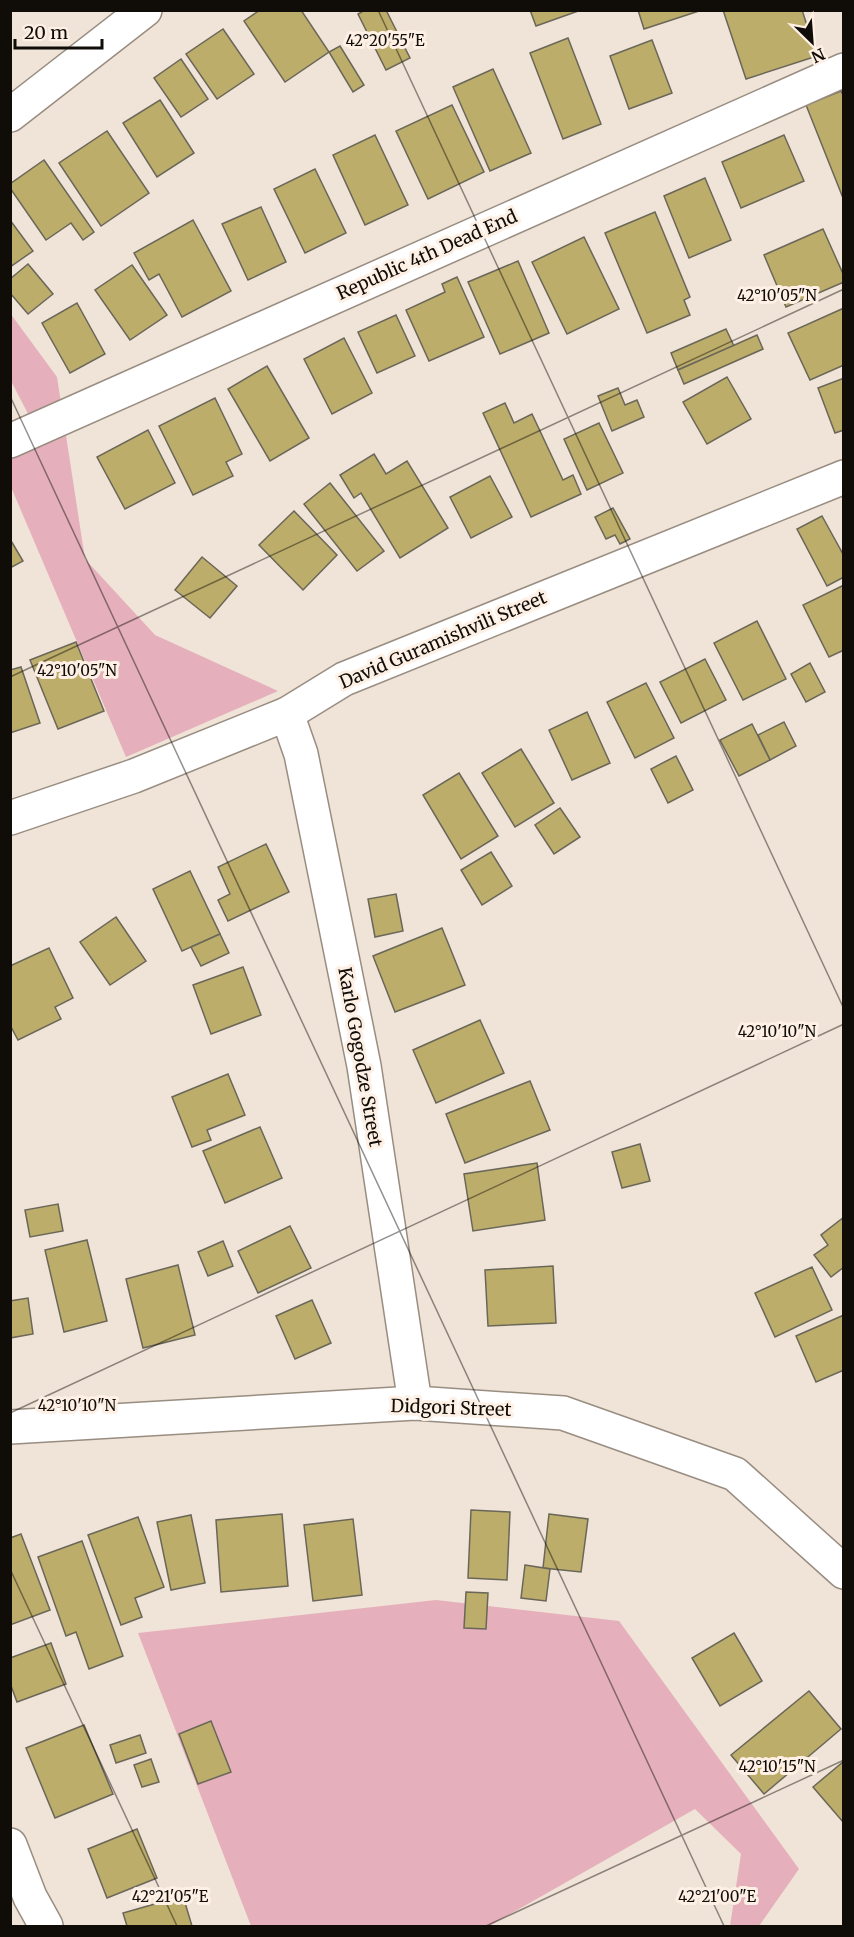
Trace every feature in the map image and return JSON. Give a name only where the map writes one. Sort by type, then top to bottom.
[{"type":"street","points":[[10,116],[145,10]]},
{"type":"street","name":"Republic 4th Dead End","points":[[10,441],[843,70]]},
{"type":"street","name":"David Guramishvili Street","points":[[10,819],[134,776],[288,714],[344,679],[843,477]]},
{"type":"street","name":"Karlo Gogodze Street","points":[[288,714],[301,754],[364,1066],[415,1403]]},
{"type":"street","name":"Didgori Street","points":[[10,1427],[415,1403],[563,1413],[735,1474],[843,1572]]},
{"type":"street","points":[[10,1845],[30,1897],[46,1926]]},
{"type":"shaded area","points":[[10,313],[57,377],[85,559],[155,635],[278,691],[126,757],[11,487],[11,441],[36,429],[11,381]]},
{"type":"shaded area","points":[[436,1600],[619,1621],[799,1869],[759,1926],[730,1926],[741,1854],[695,1809],[489,1926],[251,1926],[138,1633]]},
{"type":"building","points":[[260,10],[301,10],[329,52],[285,82],[244,21]]},
{"type":"building","points":[[365,10],[386,10],[410,58],[386,70],[358,14]]},
{"type":"building","points":[[530,10],[581,10],[536,26]]},
{"type":"building","points":[[638,10],[702,10],[644,29]]},
{"type":"building","points":[[723,10],[802,10],[817,56],[746,79]]},
{"type":"building","points":[[223,29],[254,74],[217,99],[186,54]]},
{"type":"building","points":[[568,38],[601,124],[563,139],[530,53]]},
{"type":"building","points":[[652,40],[672,93],[629,109],[610,56]]},
{"type":"building","points":[[340,46],[364,85],[353,92],[329,52]]},
{"type":"building","points":[[181,59],[208,99],[181,117],[154,78]]},
{"type":"building","points":[[493,69],[531,153],[490,171],[453,87]]},
{"type":"building","points":[[841,91],[844,97],[843,198],[806,105]]},
{"type":"building","points":[[160,100],[194,153],[157,177],[123,123]]},
{"type":"building","points":[[452,105],[484,172],[428,199],[396,131]]},
{"type":"building","points":[[107,131],[149,193],[101,226],[59,163]]},
{"type":"building","points":[[375,135],[408,205],[365,225],[333,155]]},
{"type":"building","points":[[784,135],[804,181],[741,208],[722,162]]},
{"type":"building","points":[[44,160],[94,232],[83,240],[71,223],[46,240],[10,188],[10,184]]},
{"type":"building","points":[[315,169],[346,233],[305,253],[274,189]]},
{"type":"building","points":[[705,178],[731,240],[689,258],[664,196]]},
{"type":"building","points":[[261,207],[286,262],[248,280],[222,224]]},
{"type":"building","points":[[655,212],[690,297],[684,300],[690,315],[647,333],[605,233]]},
{"type":"building","points":[[10,220],[33,251],[10,267]]},
{"type":"building","points":[[193,220],[231,291],[182,317],[159,274],[149,280],[134,253]]},
{"type":"building","points":[[823,229],[844,276],[844,282],[786,307],[764,255]]},
{"type":"building","points":[[584,237],[619,309],[567,334],[532,262]]},
{"type":"building","points":[[518,261],[549,333],[500,354],[468,282]]},
{"type":"building","points":[[28,264],[53,294],[28,314],[10,293],[10,279]]},
{"type":"building","points":[[132,265],[167,315],[130,340],[95,290]]},
{"type":"building","points":[[457,277],[484,337],[429,361],[406,310],[445,292],[442,284]]},
{"type":"building","points":[[77,303],[105,354],[70,373],[42,323]]},
{"type":"building","points":[[844,308],[844,365],[810,380],[788,333]]},
{"type":"building","points":[[396,315],[415,356],[377,373],[358,332]]},
{"type":"building","points":[[726,329],[734,346],[678,370],[671,353]]},
{"type":"building","points":[[757,335],[763,349],[684,384],[678,370]]},
{"type":"building","points":[[344,338],[372,393],[332,414],[304,359]]},
{"type":"building","points":[[267,366],[309,438],[270,461],[228,389]]},
{"type":"building","points":[[727,377],[751,419],[707,444],[683,402]]},
{"type":"building","points":[[844,378],[844,430],[835,433],[818,388]]},
{"type":"building","points":[[618,388],[625,405],[637,400],[644,417],[612,431],[598,396]]},
{"type":"building","points":[[215,398],[242,454],[226,462],[233,476],[193,495],[159,426]]},
{"type":"building","points":[[505,403],[514,423],[532,414],[563,480],[573,475],[581,494],[531,517],[483,413]]},
{"type":"building","points":[[599,423],[623,473],[587,490],[564,439]]},
{"type":"building","points":[[148,430],[175,483],[125,509],[97,457]]},
{"type":"building","points":[[374,454],[386,474],[407,461],[448,528],[400,558],[361,493],[354,498],[340,475]]},
{"type":"building","points":[[490,476],[512,517],[471,538],[450,497]]},
{"type":"building","points":[[330,483],[384,551],[357,571],[304,504]]},
{"type":"building","points":[[613,508],[630,539],[620,544],[615,535],[606,539],[595,517]]},
{"type":"building","points":[[294,511],[337,555],[303,590],[259,545]]},
{"type":"building","points":[[822,516],[844,556],[844,577],[827,586],[797,529]]},
{"type":"building","points":[[10,539],[23,561],[10,568]]},
{"type":"building","points":[[202,557],[237,586],[210,618],[175,590]]},
{"type":"building","points":[[844,585],[844,650],[829,657],[803,605]]},
{"type":"building","points":[[757,621],[786,679],[743,700],[714,643]]},
{"type":"building","points":[[76,642],[104,711],[58,729],[30,660]]},
{"type":"building","points":[[705,659],[726,700],[681,723],[660,682]]},
{"type":"building","points":[[810,663],[825,692],[806,702],[791,674]]},
{"type":"building","points":[[21,667],[40,723],[10,733],[10,670]]},
{"type":"building","points":[[646,683],[674,738],[635,758],[607,702]]},
{"type":"building","points":[[587,712],[610,763],[572,780],[549,730]]},
{"type":"building","points":[[784,722],[796,746],[770,760],[758,735]]},
{"type":"building","points":[[752,724],[770,760],[739,776],[720,740]]},
{"type":"building","points":[[521,749],[554,803],[515,827],[482,773]]},
{"type":"building","points":[[676,756],[693,790],[668,803],[651,769]]},
{"type":"building","points":[[459,773],[498,836],[461,859],[423,795]]},
{"type":"building","points":[[560,808],[580,837],[554,854],[535,825]]},
{"type":"building","points":[[266,844],[289,892],[228,921],[218,900],[230,894],[218,867]]},
{"type":"building","points":[[491,852],[512,886],[482,905],[461,870]]},
{"type":"building","points":[[190,871],[220,934],[182,951],[153,889]]},
{"type":"building","points":[[396,894],[403,931],[375,937],[368,899]]},
{"type":"building","points":[[116,917],[146,961],[110,985],[80,942]]},
{"type":"building","points":[[442,928],[465,985],[395,1012],[373,956]]},
{"type":"building","points":[[220,934],[229,953],[201,966],[191,947]]},
{"type":"building","points":[[49,948],[73,998],[55,1007],[61,1019],[18,1040],[10,1025],[10,966]]},
{"type":"building","points":[[243,967],[261,1015],[211,1034],[193,985]]},
{"type":"building","points":[[480,1020],[504,1073],[436,1103],[413,1050]]},
{"type":"building","points":[[228,1074],[245,1115],[207,1130],[211,1140],[192,1147],[172,1097]]},
{"type":"building","points":[[530,1081],[550,1130],[465,1163],[446,1114]]},
{"type":"building","points":[[260,1127],[282,1178],[225,1203],[203,1151]]},
{"type":"building","points":[[640,1144],[650,1181],[622,1188],[612,1152]]},
{"type":"building","points":[[537,1163],[545,1220],[473,1231],[464,1174]]},
{"type":"building","points":[[58,1204],[63,1231],[30,1237],[25,1210]]},
{"type":"building","points":[[844,1217],[844,1267],[831,1277],[814,1255],[828,1245],[821,1235]]},
{"type":"building","points":[[290,1226],[311,1268],[258,1293],[238,1251]]},
{"type":"building","points":[[87,1240],[107,1321],[64,1332],[45,1250]]},
{"type":"building","points":[[223,1241],[233,1266],[208,1276],[198,1252]]},
{"type":"building","points":[[178,1265],[195,1335],[143,1348],[126,1279]]},
{"type":"building","points":[[553,1266],[556,1323],[488,1326],[485,1270]]},
{"type":"building","points":[[812,1267],[832,1310],[775,1337],[755,1293]]},
{"type":"building","points":[[28,1298],[33,1334],[10,1338],[10,1301]]},
{"type":"building","points":[[312,1300],[331,1343],[295,1359],[276,1316]]},
{"type":"building","points":[[844,1315],[844,1370],[816,1382],[796,1336]]},
{"type":"building","points":[[471,1510],[510,1512],[507,1580],[468,1578]]},
{"type":"building","points":[[282,1514],[288,1586],[221,1592],[216,1520]]},
{"type":"building","points":[[549,1514],[588,1519],[581,1572],[543,1568]]},
{"type":"building","points":[[191,1515],[205,1583],[171,1590],[157,1522]]},
{"type":"building","points":[[138,1517],[164,1587],[135,1598],[142,1617],[121,1625],[88,1535]]},
{"type":"building","points":[[353,1519],[362,1595],[313,1601],[304,1525]]},
{"type":"building","points":[[21,1534],[50,1610],[10,1625],[10,1538]]},
{"type":"building","points":[[82,1541],[123,1656],[89,1669],[76,1632],[66,1636],[38,1557]]},
{"type":"building","points":[[525,1565],[550,1569],[546,1601],[521,1598]]},
{"type":"building","points":[[466,1592],[488,1593],[486,1629],[464,1628]]},
{"type":"building","points":[[734,1633],[762,1681],[720,1706],[692,1658]]},
{"type":"building","points":[[51,1643],[66,1684],[17,1702],[10,1683],[10,1658]]},
{"type":"building","points":[[809,1691],[841,1729],[764,1794],[731,1755]]},
{"type":"building","points":[[211,1721],[231,1772],[198,1784],[179,1734]]},
{"type":"building","points":[[84,1725],[113,1794],[55,1818],[26,1748]]},
{"type":"building","points":[[140,1735],[146,1753],[116,1763],[110,1745]]},
{"type":"building","points":[[151,1759],[159,1782],[142,1787],[134,1765]]},
{"type":"building","points":[[844,1761],[844,1821],[843,1822],[813,1787]]},
{"type":"building","points":[[137,1829],[157,1878],[107,1898],[88,1849]]},
{"type":"building","points":[[183,1896],[192,1926],[127,1926],[123,1913]]}]
